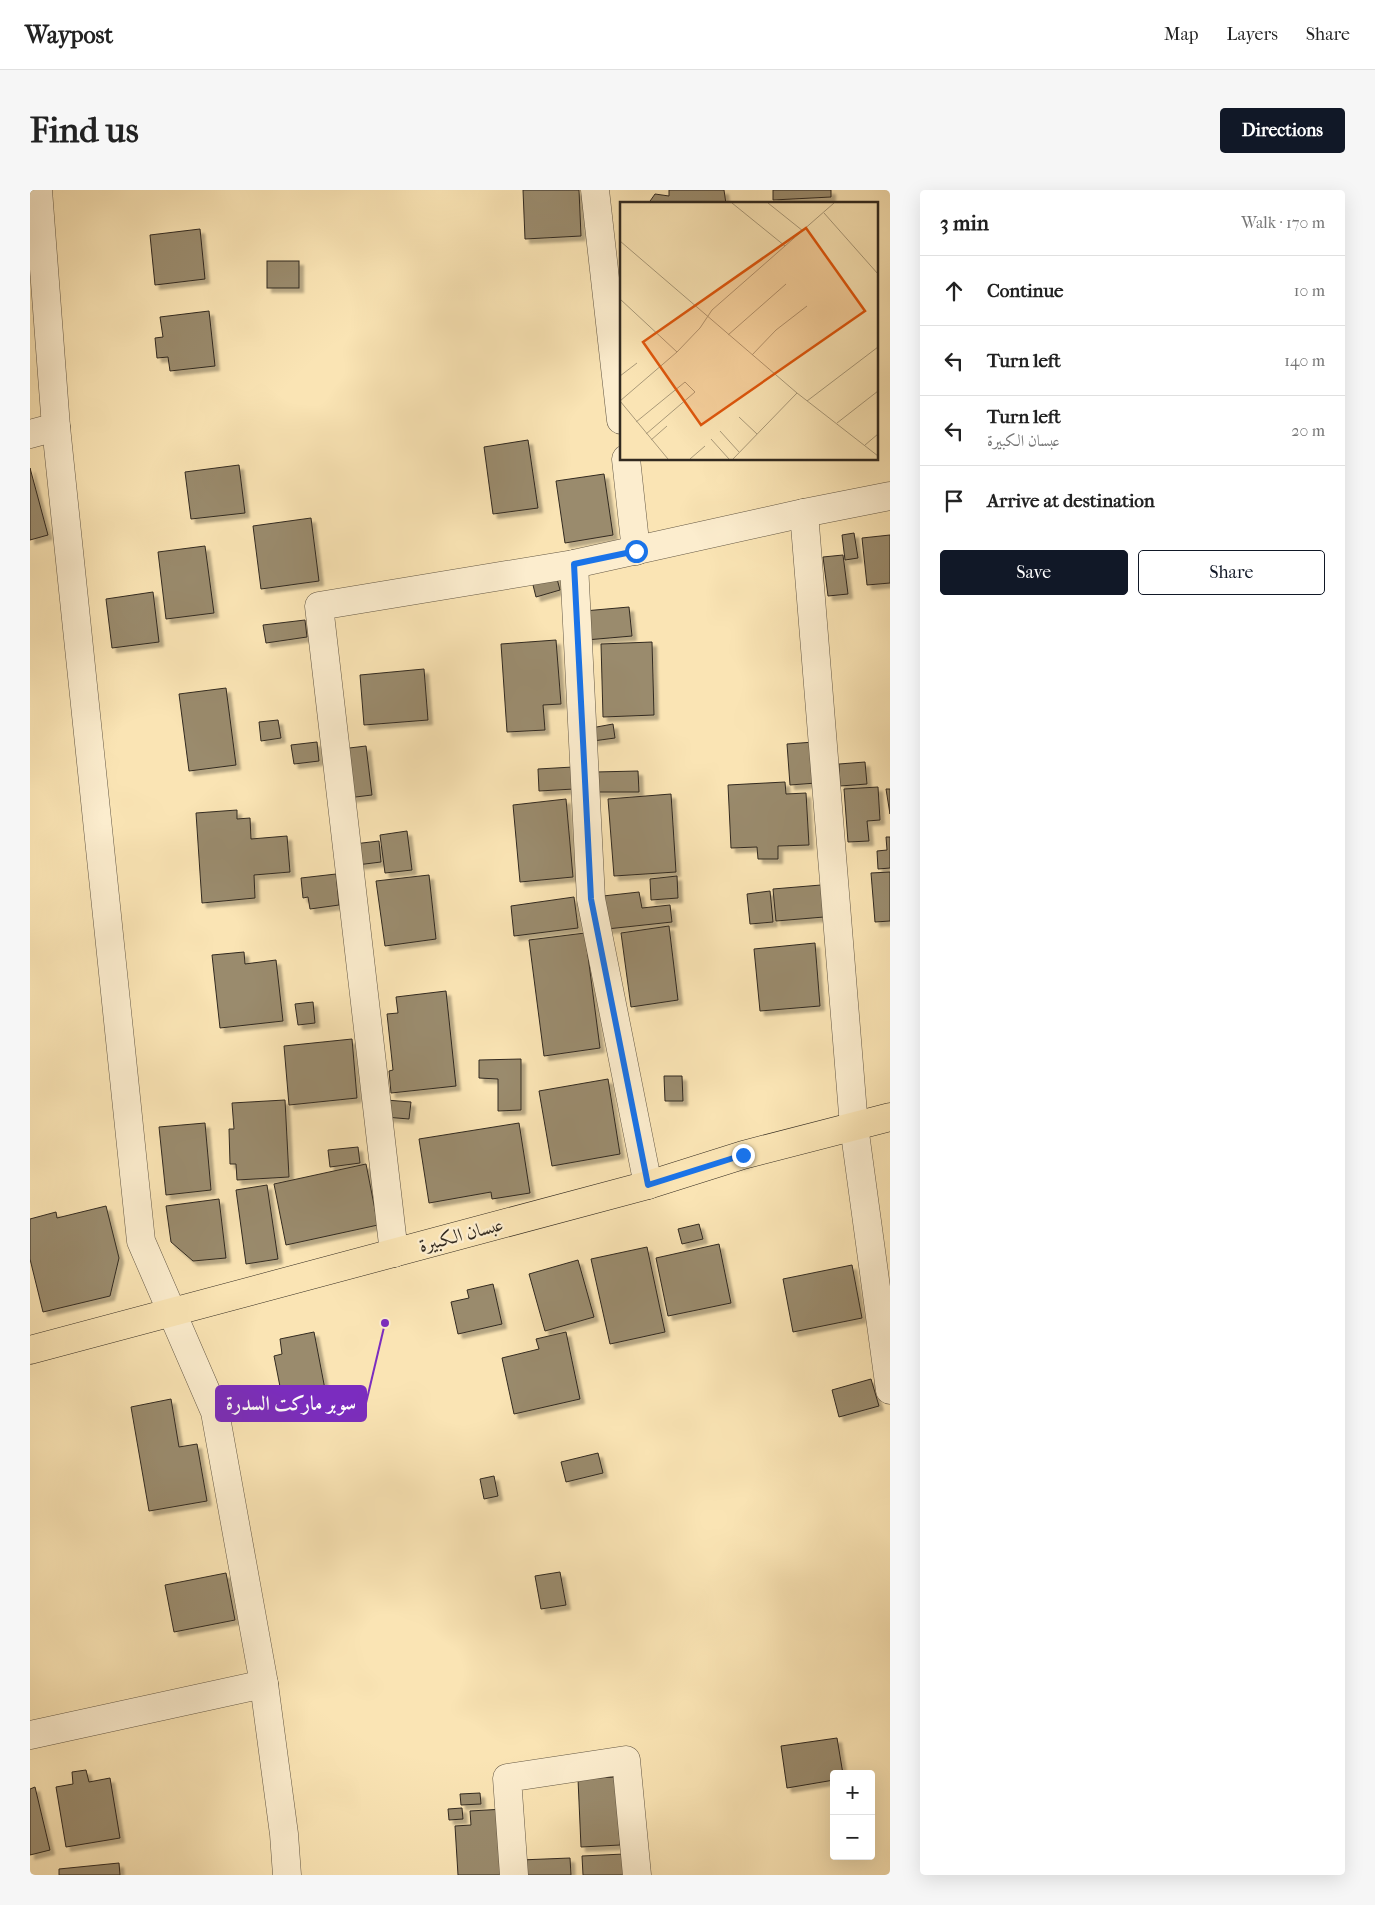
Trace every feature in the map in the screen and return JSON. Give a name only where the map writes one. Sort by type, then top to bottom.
[{"type":"main road","name":"عبسان الكبيرة","points":[[30,1350],[648,1185],[743,1155],[890,1117]]},
{"type":"street","points":[[38,190],[36,230],[141,1241],[215,1412],[264,1684],[284,1834],[287,1875]]},
{"type":"street","points":[[595,190],[620,411]]},
{"type":"street","points":[[30,434],[56,427]]},
{"type":"street","points":[[626,460],[636,551]]},
{"type":"street","points":[[394,1253],[319,606],[574,564],[890,496]]},
{"type":"street","points":[[804,513],[854,1126],[890,1390]]},
{"type":"street","points":[[574,564],[591,899],[648,1185]]},
{"type":"street","points":[[30,1735],[264,1684]]},
{"type":"street","points":[[514,1875],[507,1778],[626,1760],[637,1875]]},
{"type":"building","points":[[523,190],[579,190],[581,236],[525,239]]},
{"type":"building","points":[[669,190],[724,190],[726,202],[649,202],[655,194],[669,196]]},
{"type":"building","points":[[773,190],[831,190],[831,197],[773,200]]},
{"type":"building","points":[[200,229],[205,279],[155,285],[150,235]]},
{"type":"building","points":[[267,261],[299,261],[299,288],[267,288]]},
{"type":"building","points":[[209,311],[215,366],[170,371],[168,357],[157,358],[155,338],[163,337],[160,317]]},
{"type":"building","points":[[528,440],[538,508],[493,514],[484,447]]},
{"type":"building","points":[[239,465],[245,513],[191,519],[185,472]]},
{"type":"building","points":[[30,468],[48,535],[30,540]]},
{"type":"building","points":[[604,474],[613,535],[565,543],[556,481]]},
{"type":"building","points":[[311,518],[319,581],[261,589],[253,526]]},
{"type":"building","points":[[854,533],[858,558],[845,560],[842,535]]},
{"type":"building","points":[[890,535],[890,583],[867,585],[862,538]]},
{"type":"building","points":[[205,546],[214,613],[166,619],[158,552]]},
{"type":"building","points":[[843,555],[848,594],[828,596],[823,557]]},
{"type":"building","points":[[556,575],[560,590],[536,597],[532,581]]},
{"type":"building","points":[[153,592],[159,642],[112,648],[106,599]]},
{"type":"building","points":[[629,607],[632,636],[586,640],[584,611]]},
{"type":"building","points":[[305,620],[307,637],[266,643],[263,625]]},
{"type":"building","points":[[556,640],[561,704],[543,705],[545,730],[507,732],[501,644]]},
{"type":"building","points":[[652,642],[654,715],[603,717],[601,644]]},
{"type":"building","points":[[424,669],[428,720],[364,725],[360,675]]},
{"type":"building","points":[[226,688],[236,765],[189,771],[179,694]]},
{"type":"building","points":[[278,720],[281,738],[261,741],[259,722]]},
{"type":"building","points":[[613,724],[615,738],[593,741],[591,728]]},
{"type":"building","points":[[317,742],[319,761],[294,764],[291,745]]},
{"type":"building","points":[[814,742],[816,783],[790,785],[787,744]]},
{"type":"building","points":[[366,746],[372,795],[347,798],[341,749]]},
{"type":"building","points":[[865,762],[867,784],[840,786],[839,764]]},
{"type":"building","points":[[573,767],[574,789],[539,791],[538,769]]},
{"type":"building","points":[[638,771],[639,792],[595,792],[595,772]]},
{"type":"building","points":[[785,782],[786,794],[806,793],[809,845],[778,846],[778,859],[758,859],[757,847],[731,848],[728,785]]},
{"type":"building","points":[[878,787],[880,820],[867,821],[869,841],[848,842],[844,789]]},
{"type":"building","points":[[886,789],[890,789],[890,814]]},
{"type":"building","points":[[671,794],[676,872],[614,876],[608,799]]},
{"type":"building","points":[[566,799],[573,877],[520,882],[513,805]]},
{"type":"building","points":[[237,810],[237,819],[250,818],[251,839],[287,836],[290,872],[254,875],[255,898],[202,903],[196,813]]},
{"type":"building","points":[[407,831],[412,870],[385,873],[380,835]]},
{"type":"building","points":[[886,837],[890,837],[890,868],[878,869],[877,851],[887,850]]},
{"type":"building","points":[[379,841],[381,862],[357,865],[354,844]]},
{"type":"building","points":[[890,872],[890,921],[875,922],[871,873]]},
{"type":"building","points":[[336,874],[339,905],[310,909],[308,897],[303,898],[301,878]]},
{"type":"building","points":[[429,875],[436,939],[385,946],[376,881]]},
{"type":"building","points":[[677,876],[678,898],[651,900],[650,879]]},
{"type":"building","points":[[821,885],[824,917],[776,921],[773,889]]},
{"type":"building","points":[[770,891],[773,922],[750,924],[747,894]]},
{"type":"building","points":[[639,892],[642,908],[670,905],[672,922],[607,929],[603,896]]},
{"type":"building","points":[[574,897],[578,928],[514,936],[511,906]]},
{"type":"building","points":[[669,926],[678,1000],[631,1007],[621,933]]},
{"type":"building","points":[[585,933],[600,1048],[544,1056],[529,940]]},
{"type":"building","points":[[815,943],[820,1006],[760,1011],[754,949]]},
{"type":"building","points":[[244,952],[245,964],[276,960],[283,1021],[220,1028],[212,955]]},
{"type":"building","points":[[446,991],[456,1086],[391,1093],[389,1071],[393,1070],[387,1014],[398,1013],[396,997]]},
{"type":"building","points":[[313,1002],[315,1023],[298,1025],[295,1004]]},
{"type":"building","points":[[352,1039],[357,1098],[289,1105],[284,1046]]},
{"type":"building","points":[[521,1059],[521,1110],[498,1111],[498,1079],[479,1078],[479,1060]]},
{"type":"building","points":[[664,1076],[682,1076],[683,1101],[665,1101]]},
{"type":"building","points":[[608,1079],[620,1154],[552,1166],[539,1091]]},
{"type":"building","points":[[285,1100],[289,1177],[237,1180],[236,1164],[230,1164],[229,1129],[234,1129],[232,1103]]},
{"type":"building","points":[[386,1100],[411,1102],[409,1119],[385,1117]]},
{"type":"building","points":[[205,1123],[211,1190],[166,1195],[159,1127]]},
{"type":"building","points":[[519,1123],[530,1193],[492,1199],[491,1192],[429,1203],[419,1139]]},
{"type":"building","points":[[358,1147],[360,1163],[330,1167],[328,1150]]},
{"type":"building","points":[[366,1164],[378,1225],[286,1245],[274,1184]]},
{"type":"building","points":[[267,1185],[278,1259],[246,1264],[236,1190]]},
{"type":"building","points":[[219,1199],[226,1258],[193,1261],[171,1242],[166,1206]]},
{"type":"building","points":[[106,1206],[119,1258],[110,1296],[43,1312],[30,1259],[30,1219],[56,1212],[57,1218]]},
{"type":"building","points":[[699,1224],[703,1239],[682,1244],[678,1229]]},
{"type":"building","points":[[719,1244],[731,1303],[668,1316],[656,1258]]},
{"type":"building","points":[[647,1247],[665,1332],[610,1344],[591,1259]]},
{"type":"building","points":[[578,1260],[594,1317],[545,1331],[529,1274]]},
{"type":"building","points":[[852,1265],[862,1318],[793,1332],[783,1279]]},
{"type":"building","points":[[493,1284],[502,1324],[458,1334],[451,1302],[469,1298],[467,1290]]},
{"type":"building","points":[[314,1332],[328,1405],[307,1409],[305,1403],[284,1407],[274,1356],[282,1354],[280,1339]]},
{"type":"building","points":[[566,1332],[580,1399],[514,1414],[502,1358],[539,1349],[536,1339]]},
{"type":"building","points":[[871,1379],[879,1406],[839,1417],[832,1390]]},
{"type":"building","points":[[171,1399],[179,1447],[197,1444],[207,1501],[149,1511],[131,1407]]},
{"type":"building","points":[[598,1453],[603,1473],[566,1482],[561,1462]]},
{"type":"building","points":[[494,1476],[498,1496],[484,1499],[480,1479]]},
{"type":"building","points":[[560,1572],[566,1605],[541,1609],[535,1576]]},
{"type":"building","points":[[226,1573],[235,1620],[174,1632],[165,1585]]},
{"type":"building","points":[[837,1738],[842,1770],[830,1770],[830,1781],[787,1788],[781,1746]]},
{"type":"building","points":[[86,1770],[89,1782],[110,1778],[120,1838],[66,1847],[56,1787],[73,1784],[72,1772]]},
{"type":"building","points":[[616,1777],[620,1845],[581,1847],[578,1779]]},
{"type":"building","points":[[35,1787],[50,1850],[30,1855],[30,1789]]},
{"type":"building","points":[[480,1793],[481,1804],[461,1805],[460,1794]]},
{"type":"building","points":[[462,1808],[463,1819],[449,1820],[448,1809]]},
{"type":"building","points":[[504,1809],[508,1875],[458,1875],[455,1826],[471,1825],[470,1811]]},
{"type":"building","points":[[624,1854],[624,1875],[583,1875],[582,1856]]},
{"type":"building","points":[[570,1858],[571,1875],[521,1875],[520,1860]]},
{"type":"building","points":[[119,1863],[120,1875],[59,1875],[59,1869]]},
{"type":"place","name":"سوبر ماركت السدرة","points":[[385,1323]]},
{"type":"route","points":[[636,551],[574,564],[591,899],[648,1185],[743,1155]]}]
